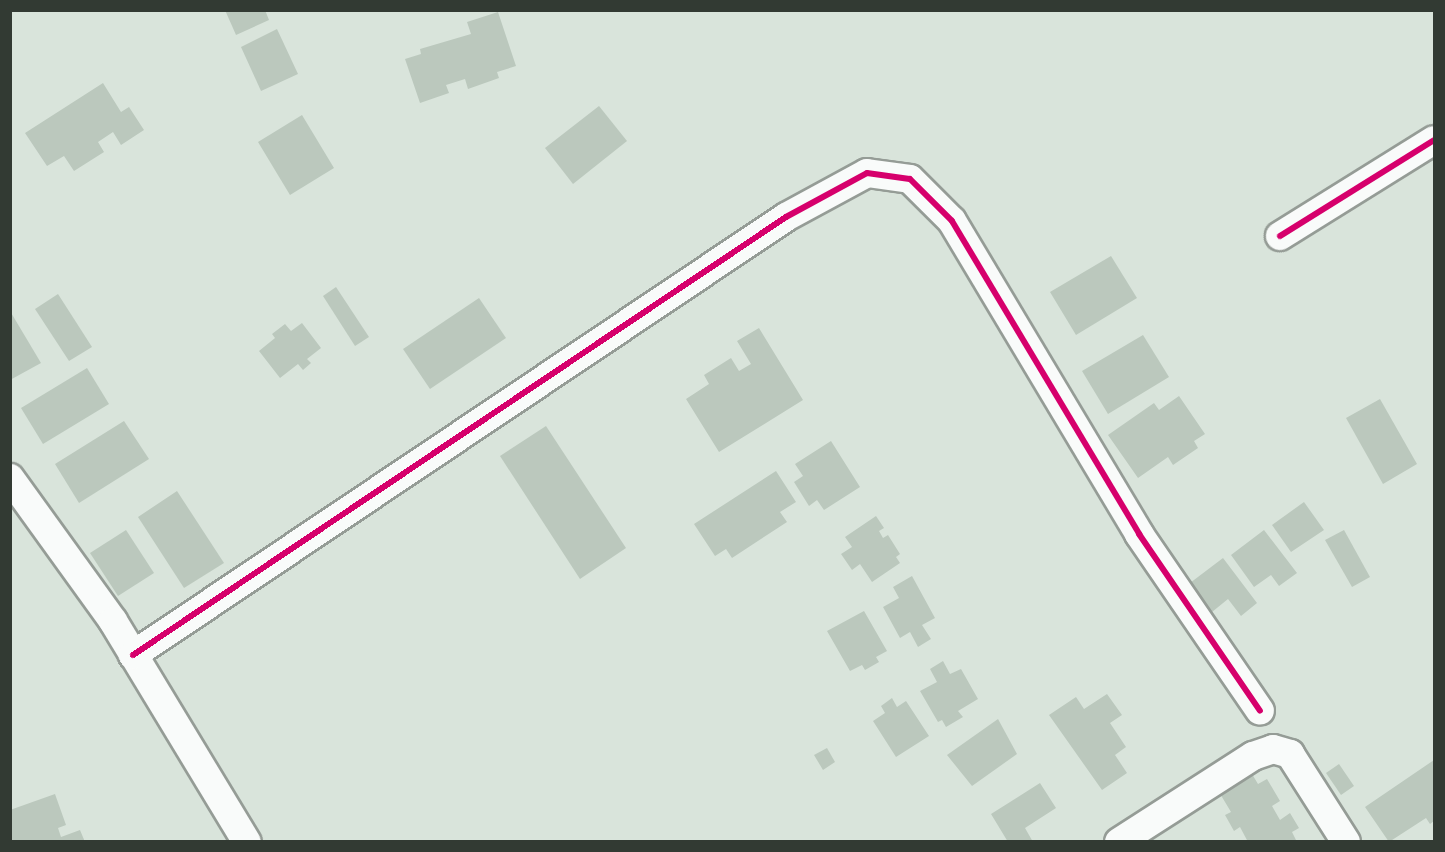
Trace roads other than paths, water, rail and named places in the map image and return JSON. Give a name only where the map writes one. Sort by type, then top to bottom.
[{"type":"street","points":[[1280,237],[1434,140]]},
{"type":"street","points":[[134,655],[786,217],[867,173],[910,178],[952,220],[1139,534],[1260,711]]},
{"type":"street","points":[[10,478],[134,655],[247,842]]},
{"type":"street","points":[[1119,842],[1253,756],[1273,748],[1290,754],[1346,842]]}]
